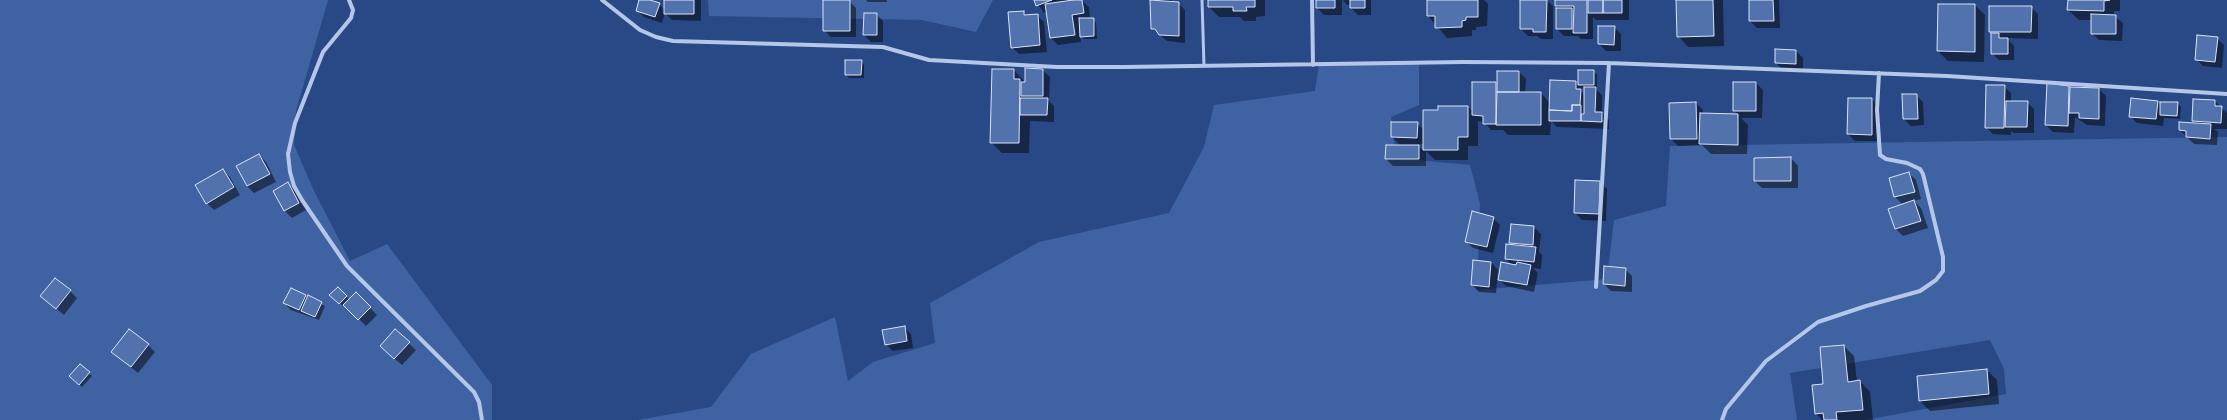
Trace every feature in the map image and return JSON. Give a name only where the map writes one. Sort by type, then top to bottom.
[{"type":"street","points":[[349,0],[353,10],[352,18],[323,52],[295,123],[288,154],[290,172],[294,186],[347,266],[474,392],[479,402],[482,420]]},
{"type":"street","points":[[602,0],[640,30],[656,37],[673,41],[883,47],[929,60],[1049,66],[1313,65],[1464,62],[1609,63],[1879,74],[2227,94]]},
{"type":"street","points":[[1312,0],[1313,65]]},
{"type":"street","points":[[1596,287],[1609,63]]},
{"type":"street","points":[[1722,420],[1726,410],[1766,361],[1818,322],[1866,306],[1920,291],[1936,280],[1943,271],[1943,257],[1923,174],[1920,169],[1907,163],[1883,158],[1879,152],[1877,110],[1879,74]]},
{"type":"lane","points":[[1202,0],[1204,66]]},
{"type":"shaded area","points":[[0,0],[328,0],[296,111],[294,145],[314,191],[350,261],[387,244],[492,385],[492,420],[0,420]]},
{"type":"shaded area","points":[[708,0],[993,0],[976,32],[922,20],[709,16]]},
{"type":"shaded area","points":[[1319,64],[1419,64],[1419,105],[1391,117],[1396,158],[1470,165],[1480,204],[1477,290],[1607,279],[1614,220],[1666,206],[1670,146],[2227,137],[2227,420],[1865,420],[2006,394],[2004,369],[1990,340],[1790,373],[1797,420],[638,420],[711,407],[751,354],[835,317],[848,381],[873,362],[935,343],[930,303],[1039,242],[1169,213],[1204,147],[1214,105],[1315,91]]},
{"type":"building","points":[[639,0],[650,0],[660,3],[655,17],[636,11]]},
{"type":"building","points":[[664,0],[694,0],[694,14],[664,14]]},
{"type":"building","points":[[823,0],[850,0],[850,31],[823,31]]},
{"type":"building","points":[[1034,0],[1052,0],[1036,6]]},
{"type":"building","points":[[1082,0],[1084,13],[1072,15],[1075,35],[1050,38],[1045,4]]},
{"type":"building","points":[[1150,0],[1179,2],[1179,36],[1159,35],[1155,29],[1151,29]]},
{"type":"building","points":[[1208,0],[1255,0],[1255,7],[1246,7],[1247,11],[1233,11],[1233,7],[1208,7]]},
{"type":"building","points":[[1316,0],[1335,0],[1335,8],[1316,8]]},
{"type":"building","points":[[1350,0],[1365,0],[1365,8],[1350,8]]},
{"type":"building","points":[[1427,0],[1478,0],[1478,17],[1466,17],[1466,20],[1462,21],[1462,27],[1435,28],[1435,16],[1427,16]]},
{"type":"building","points":[[1520,0],[1547,0],[1546,32],[1533,32],[1533,29],[1520,29]]},
{"type":"building","points":[[1555,0],[1587,0],[1587,33],[1573,33],[1574,6],[1555,6]]},
{"type":"building","points":[[1588,0],[1603,0],[1603,13],[1588,13]]},
{"type":"building","points":[[1603,0],[1622,0],[1622,13],[1603,13]]},
{"type":"building","points":[[1676,0],[1713,0],[1714,36],[1677,37]]},
{"type":"building","points":[[1749,0],[1773,0],[1774,21],[1749,21]]},
{"type":"building","points":[[2068,0],[2110,0],[2104,1],[2104,11],[2067,10]]},
{"type":"building","points":[[1938,4],[1975,4],[1975,52],[1937,51]]},
{"type":"building","points":[[1989,6],[2032,6],[2031,32],[1989,32]]},
{"type":"building","points":[[1556,8],[1572,8],[1572,29],[1556,29]]},
{"type":"building","points":[[1024,11],[1024,15],[1038,14],[1040,45],[1011,48],[1008,12]]},
{"type":"building","points":[[864,13],[877,13],[877,35],[863,35]]},
{"type":"building","points":[[2091,14],[2116,15],[2116,34],[2091,34]]},
{"type":"building","points":[[1079,18],[1094,18],[1094,36],[1080,37]]},
{"type":"building","points":[[1598,26],[1615,26],[1614,45],[1598,44]]},
{"type":"building","points":[[1991,33],[1999,33],[1999,38],[2008,38],[2008,54],[1991,54]]},
{"type":"building","points":[[2197,35],[2218,37],[2215,62],[2195,60]]},
{"type":"building","points":[[1775,49],[1796,50],[1796,64],[1775,63]]},
{"type":"building","points":[[845,60],[862,60],[861,75],[845,75]]},
{"type":"building","points":[[1025,68],[1043,69],[1043,96],[1021,96],[1021,82],[1025,82]]},
{"type":"building","points":[[992,69],[1014,69],[1014,79],[1020,79],[1019,143],[990,143]]},
{"type":"building","points":[[1578,70],[1594,70],[1594,85],[1578,85]]},
{"type":"building","points":[[1497,71],[1519,71],[1519,92],[1497,92]]},
{"type":"building","points":[[1550,80],[1576,81],[1576,89],[1581,89],[1580,105],[1572,105],[1572,111],[1549,110]]},
{"type":"building","points":[[1472,82],[1496,82],[1496,124],[1483,124],[1483,116],[1472,115]]},
{"type":"building","points":[[1733,82],[1756,82],[1756,111],[1733,111]]},
{"type":"building","points":[[2047,83],[2069,86],[2068,126],[2045,125]]},
{"type":"building","points":[[1986,85],[2005,85],[2004,128],[1985,128]]},
{"type":"building","points":[[1584,87],[1596,87],[1595,112],[1602,112],[1602,122],[1581,121],[1581,114],[1584,114]]},
{"type":"building","points":[[2070,87],[2099,88],[2099,119],[2079,118],[2079,113],[2069,113]]},
{"type":"building","points":[[1497,92],[1541,92],[1541,125],[1496,125]]},
{"type":"building","points":[[1902,94],[1917,94],[1918,119],[1903,119]]},
{"type":"building","points":[[1020,98],[1048,98],[1047,115],[1020,115]]},
{"type":"building","points":[[1848,98],[1872,98],[1872,135],[1847,134]]},
{"type":"building","points":[[2131,98],[2158,101],[2156,119],[2129,117]]},
{"type":"building","points":[[2193,99],[2215,100],[2215,106],[2222,106],[2221,123],[2192,121]]},
{"type":"building","points":[[2006,101],[2028,101],[2027,127],[2005,127]]},
{"type":"building","points":[[1696,102],[1697,139],[1670,139],[1669,103]]},
{"type":"building","points":[[2160,102],[2178,102],[2177,116],[2160,115]]},
{"type":"building","points":[[1572,105],[1581,105],[1581,121],[1549,121],[1549,110],[1572,111]]},
{"type":"building","points":[[1438,106],[1468,106],[1468,137],[1458,137],[1458,150],[1423,150],[1423,110],[1438,110]]},
{"type":"building","points":[[1700,113],[1738,114],[1738,145],[1699,144]]},
{"type":"building","points":[[1391,122],[1418,122],[1417,138],[1391,137]]},
{"type":"building","points":[[2179,122],[2211,124],[2210,139],[2186,137],[2186,131],[2179,130]]},
{"type":"building","points":[[1386,145],[1419,145],[1419,159],[1385,159]]},
{"type":"building","points":[[259,154],[270,174],[247,186],[236,166]]},
{"type":"building","points":[[1791,157],[1791,181],[1754,181],[1754,158]]},
{"type":"building","points":[[223,169],[234,187],[206,204],[195,185]]},
{"type":"building","points":[[1909,172],[1915,192],[1894,197],[1889,178]]},
{"type":"building","points":[[1575,180],[1600,181],[1599,214],[1574,213]]},
{"type":"building","points":[[288,182],[299,203],[284,211],[273,191]]},
{"type":"building","points":[[1914,200],[1921,221],[1895,229],[1888,209]]},
{"type":"building","points":[[1472,211],[1494,217],[1487,247],[1465,242]]},
{"type":"building","points":[[1511,224],[1534,226],[1533,245],[1509,243]]},
{"type":"building","points":[[1506,244],[1536,247],[1534,262],[1505,259]]},
{"type":"building","points":[[1473,260],[1491,262],[1489,287],[1471,285]]},
{"type":"building","points":[[1501,262],[1516,265],[1517,262],[1531,265],[1527,285],[1498,280]]},
{"type":"building","points":[[1604,266],[1626,268],[1625,286],[1603,284]]},
{"type":"building","points":[[55,278],[71,290],[56,309],[40,296]]},
{"type":"building","points":[[338,287],[347,296],[339,304],[329,295]]},
{"type":"building","points":[[291,288],[306,295],[299,310],[283,303]]},
{"type":"building","points":[[356,292],[371,307],[358,320],[343,305]]},
{"type":"building","points":[[308,295],[322,302],[315,317],[301,311]]},
{"type":"building","points":[[905,326],[907,341],[885,345],[882,330]]},
{"type":"building","points":[[129,329],[149,344],[131,367],[111,352]]},
{"type":"building","points":[[395,329],[410,342],[394,359],[380,346]]},
{"type":"building","points":[[1844,345],[1848,382],[1860,380],[1863,410],[1836,412],[1837,420],[1824,420],[1823,413],[1815,414],[1812,385],[1823,384],[1820,347]]},
{"type":"building","points":[[80,364],[90,372],[79,385],[69,376]]},
{"type":"building","points":[[1987,369],[1989,394],[1919,401],[1917,376]]}]
